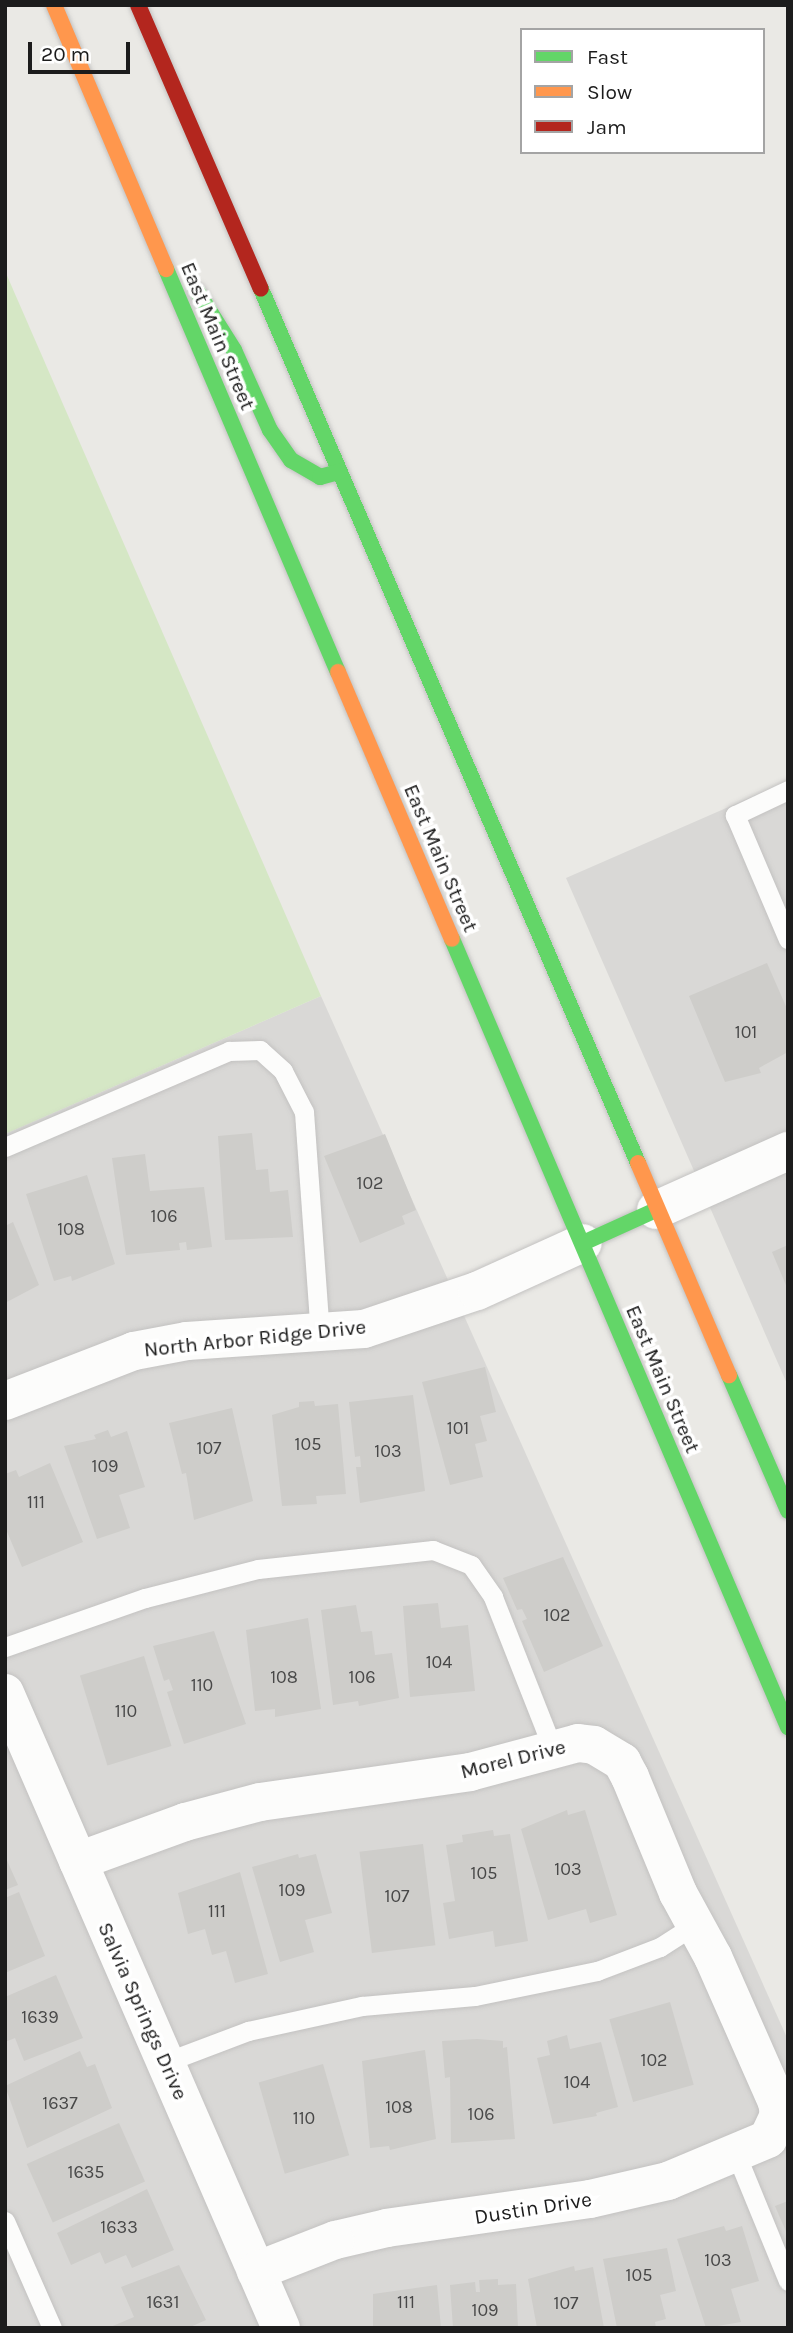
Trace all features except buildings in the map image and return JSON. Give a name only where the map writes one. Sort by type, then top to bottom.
[{"type":"main road","name":"East Main Street","points":[[54,5],[788,1727]]},
{"type":"main road","points":[[138,5],[788,1511]]},
{"type":"main road","points":[[136,198],[234,350],[270,430],[291,460],[320,477],[339,472]]},
{"type":"main road","points":[[583,1243],[656,1210]]},
{"type":"street","points":[[656,1210],[788,1151]]},
{"type":"street","name":"North Arbor Ridge Drive","points":[[5,1401],[134,1351],[187,1341],[364,1329],[419,1313],[583,1243]]},
{"type":"street","name":"Salvia Springs Drive","points":[[5,1693],[281,2328]]},
{"type":"street","name":"Morel Drive","points":[[78,1860],[260,1801],[470,1772],[553,1749],[594,1745],[622,1762],[777,2102]]},
{"type":"street","name":"Dustin Drive","points":[[256,2271],[335,2240],[387,2228],[628,2193],[736,2154],[768,2139],[779,2115],[777,2102]]},
{"type":"lane","points":[[788,790],[734,815],[788,939]]},
{"type":"lane","points":[[5,1147],[229,1051],[260,1050],[283,1071],[304,1112],[320,1333]]},
{"type":"lane","points":[[5,1647],[145,1598],[258,1569],[433,1550],[471,1565],[493,1597],[553,1749]]},
{"type":"lane","points":[[166,2062],[248,2031],[362,2006],[475,1996],[597,1971],[660,1947],[696,1924]]},
{"type":"lane","points":[[736,2154],[788,2281]]},
{"type":"lane","points":[[5,2221],[52,2328]]},
{"type":"shaded area","points":[[788,781],[788,1386],[566,878]]},
{"type":"shaded area","points":[[321,996],[788,2040],[788,2328],[5,2328],[5,1134]]},
{"type":"green space","points":[[5,271],[321,996],[5,1134]]},
{"type":"traffic: fast","points":[[166,269],[338,672]]},
{"type":"traffic: fast","points":[[261,289],[638,1163]]},
{"type":"traffic: fast","points":[[197,291],[234,350],[270,430],[291,460],[320,477],[339,472]]},
{"type":"traffic: fast","points":[[452,939],[788,1727]]},
{"type":"traffic: fast","points":[[583,1243],[656,1210]]},
{"type":"traffic: fast","points":[[729,1375],[788,1511]]},
{"type":"traffic: slow","points":[[54,5],[166,269]]},
{"type":"traffic: slow","points":[[338,672],[452,939]]},
{"type":"traffic: slow","points":[[638,1163],[729,1375]]},
{"type":"traffic: jam","points":[[138,5],[261,289]]}]
